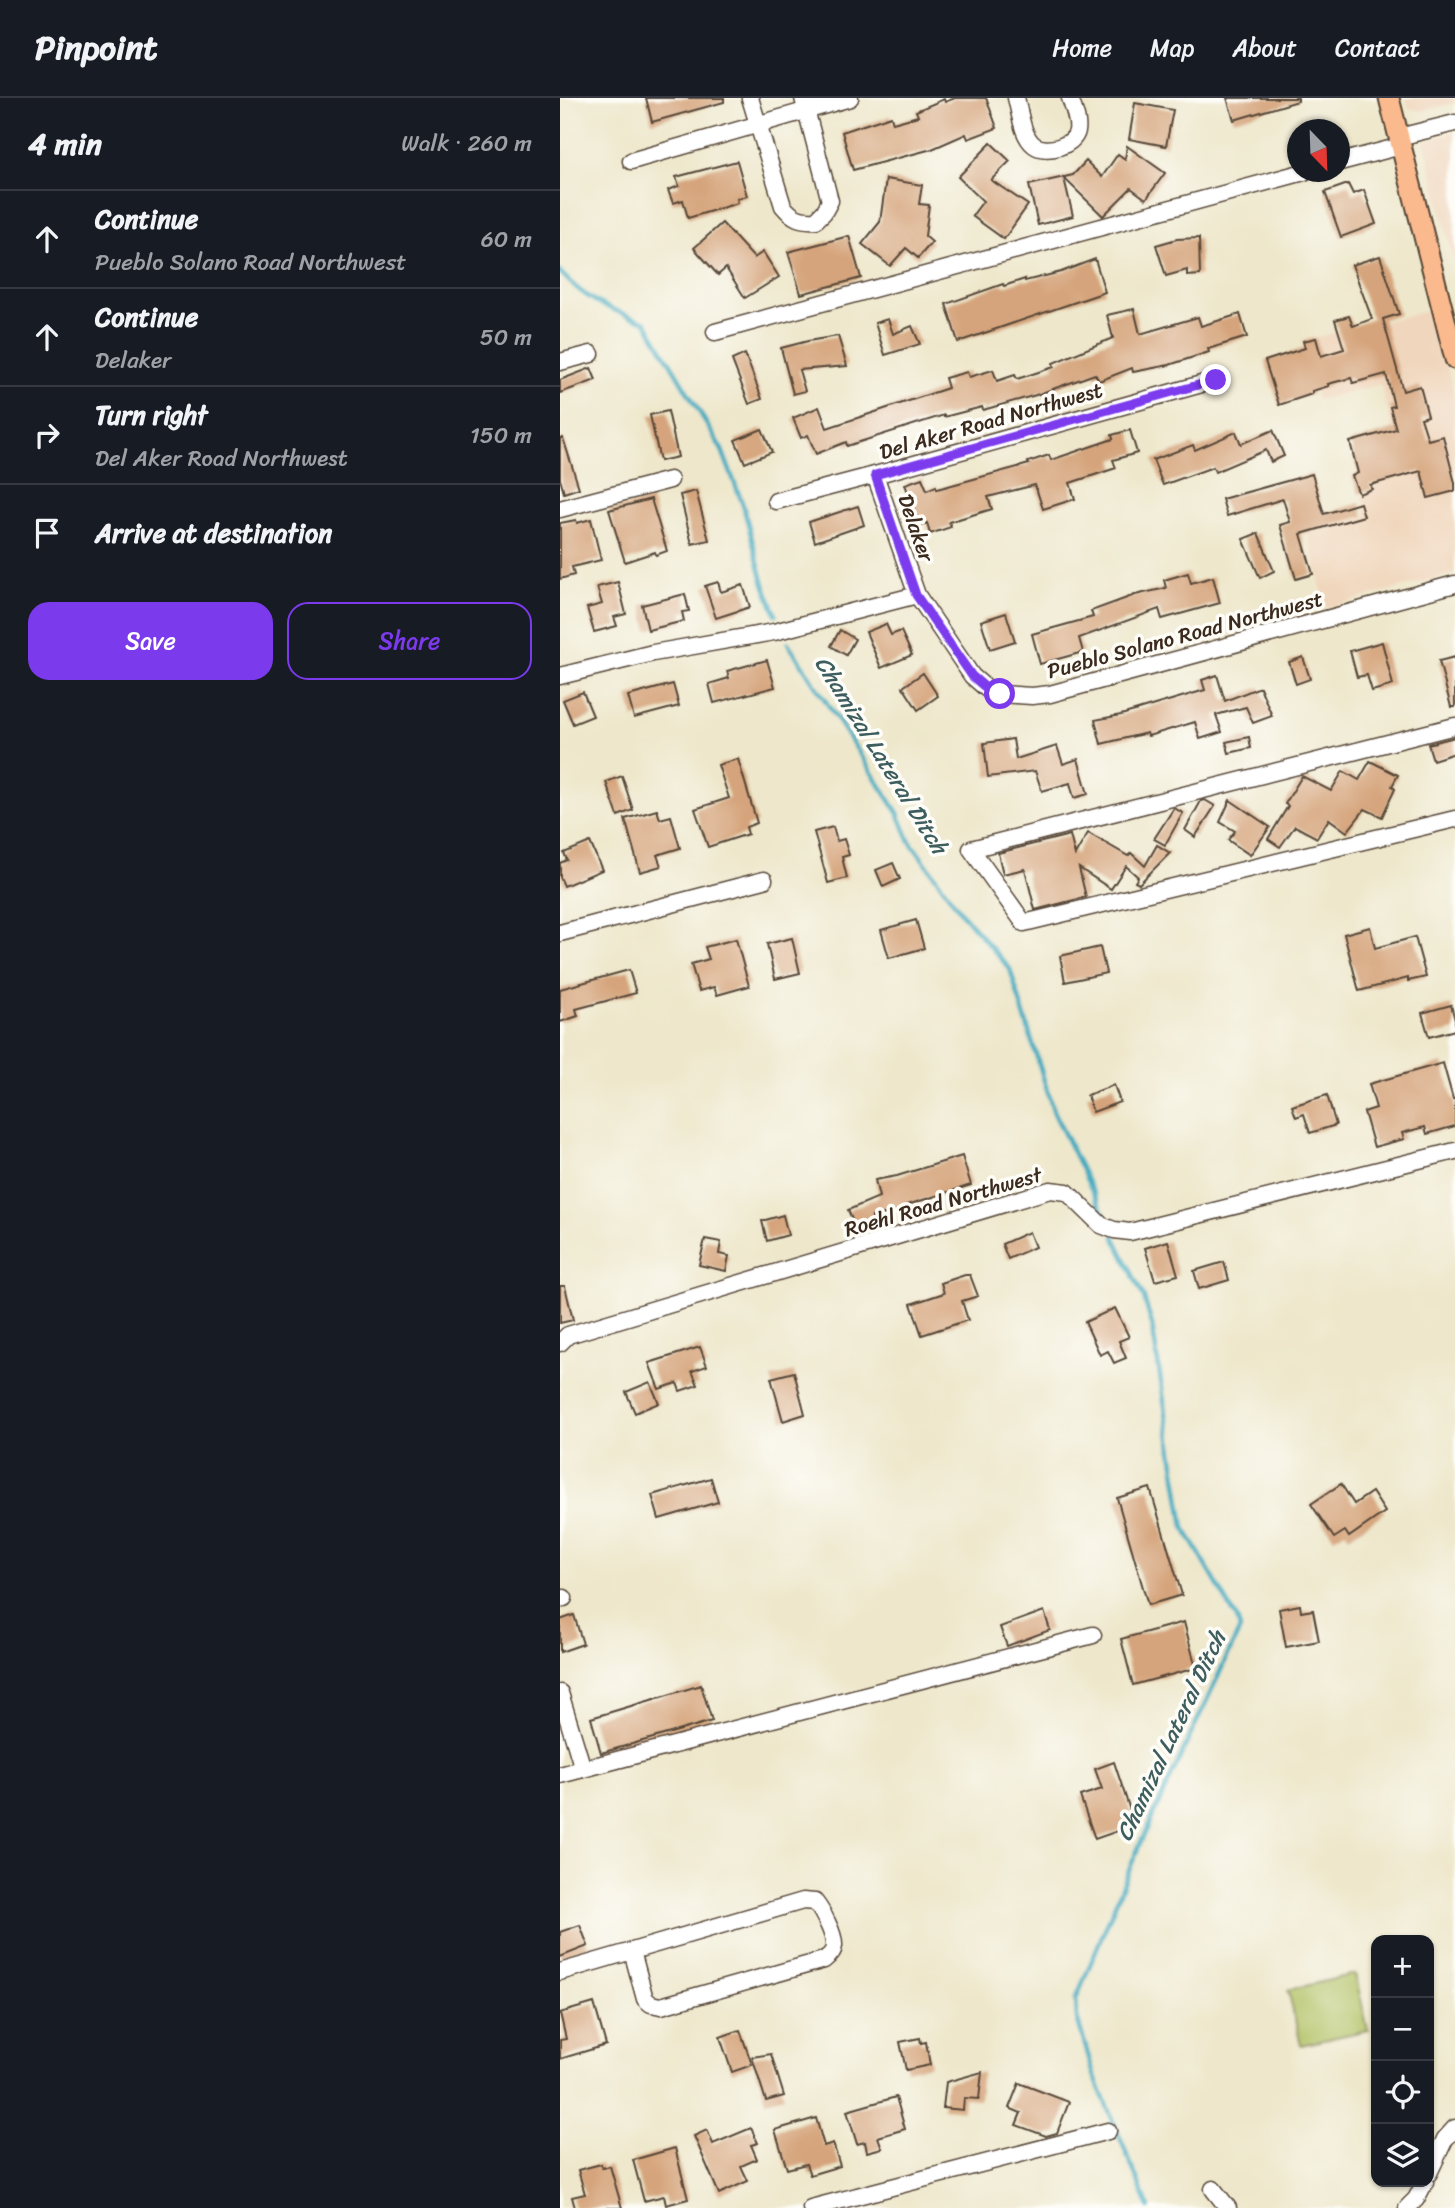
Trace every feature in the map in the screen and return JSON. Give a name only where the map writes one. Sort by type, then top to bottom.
[{"type":"main road","points":[[1389,98],[1455,359]]},
{"type":"street","points":[[750,98],[783,206],[792,217],[805,221],[816,220],[830,201],[804,104]]},
{"type":"street","points":[[631,162],[758,125],[804,104],[850,98]]},
{"type":"street","points":[[1016,98],[1027,135],[1035,146],[1044,149],[1065,144],[1077,133],[1070,98]]},
{"type":"street","points":[[1350,158],[1455,122]]},
{"type":"street","points":[[715,332],[1287,177]]},
{"type":"street","points":[[560,362],[591,354]]},
{"type":"street","name":"Del Aker Road Northwest","points":[[776,500],[1216,380]]},
{"type":"street","name":"Delaker","points":[[875,475],[916,595]]},
{"type":"street","points":[[560,509],[670,480]]},
{"type":"street","name":"Pueblo Solano Road Northwest","points":[[916,595],[972,676],[987,689],[1000,694],[1032,696],[1050,694],[1455,584]]},
{"type":"street","points":[[560,677],[653,653],[774,632],[916,595]]},
{"type":"street","points":[[1455,726],[971,849],[1024,923],[1455,819]]},
{"type":"street","points":[[560,933],[764,880]]},
{"type":"street","name":"Roehl Road Northwest","points":[[560,1343],[568,1335],[1050,1190],[1067,1192],[1101,1225],[1130,1232],[1455,1151]]},
{"type":"street","points":[[560,1775],[1093,1635]]},
{"type":"street","points":[[560,1693],[583,1769]]},
{"type":"street","points":[[560,1972],[803,1901],[816,1902],[823,1912],[834,1945],[831,1954],[824,1960],[661,2006],[651,2004],[645,1999],[632,1951]]},
{"type":"street","points":[[1434,2162],[1445,2139],[1455,2128]]},
{"type":"street","points":[[811,2208],[1108,2131]]},
{"type":"street","points":[[1407,2208],[1422,2187]]},
{"type":"street","points":[[1213,2189],[1227,2208]]},
{"type":"shaded area","points":[[1406,98],[1455,98],[1455,103],[1421,111],[1409,108]]},
{"type":"shaded area","points":[[1455,132],[1455,266],[1424,141]]},
{"type":"shaded area","points":[[1432,310],[1455,397],[1455,573],[1326,608],[1308,532],[1367,516],[1362,496],[1375,488],[1366,455],[1396,446],[1381,384],[1317,400],[1301,341]]},
{"type":"green space","points":[[1355,1974],[1368,2030],[1301,2045],[1288,1990]]},
{"type":"building","points":[[646,98],[724,98],[724,102],[652,122]]},
{"type":"building","points":[[955,98],[986,98],[997,128],[968,139],[966,134],[932,149],[853,170],[842,132],[891,116],[893,123],[918,116],[916,111],[944,99],[945,102]]},
{"type":"building","points":[[1227,98],[1298,98],[1298,101],[1234,120]]},
{"type":"building","points":[[1135,103],[1173,110],[1166,146],[1129,139]]},
{"type":"building","points":[[991,143],[1010,161],[991,180],[1028,205],[1004,239],[972,216],[983,201],[958,177]]},
{"type":"building","points":[[1127,146],[1165,173],[1146,199],[1131,188],[1103,216],[1064,178],[1073,216],[1038,225],[1029,185],[1073,175],[1086,161],[1102,177],[1118,154],[1125,159]]},
{"type":"building","points":[[737,161],[747,196],[737,199],[738,203],[688,218],[683,200],[673,203],[668,190],[679,186],[676,177]]},
{"type":"building","points":[[886,179],[922,185],[919,204],[929,205],[925,236],[932,242],[918,258],[906,248],[890,266],[862,244],[880,222]]},
{"type":"building","points":[[1348,184],[1353,194],[1364,190],[1376,224],[1341,237],[1325,192]]},
{"type":"building","points":[[722,223],[754,258],[763,252],[779,277],[745,298],[726,268],[718,275],[694,248]]},
{"type":"building","points":[[849,236],[861,278],[801,294],[788,252]]},
{"type":"building","points":[[1199,238],[1200,275],[1187,276],[1187,270],[1166,276],[1156,245],[1177,239]]},
{"type":"building","points":[[1380,256],[1399,314],[1383,319],[1403,391],[1420,386],[1428,416],[1421,418],[1428,440],[1443,436],[1455,483],[1455,491],[1428,498],[1421,471],[1370,485],[1372,489],[1359,494],[1352,476],[1358,473],[1350,442],[1396,429],[1390,407],[1394,406],[1386,374],[1353,383],[1351,378],[1328,384],[1329,386],[1312,391],[1312,394],[1279,405],[1265,361],[1305,348],[1303,341],[1316,338],[1321,356],[1344,349],[1335,320],[1349,316],[1353,326],[1372,319],[1352,265]]},
{"type":"building","points":[[1095,259],[1105,292],[958,342],[946,304],[1003,284],[1004,286],[1061,272]]},
{"type":"building","points":[[1134,309],[1140,334],[1198,317],[1201,326],[1240,314],[1247,337],[1169,365],[1133,372],[1132,368],[1099,381],[1095,374],[1036,395],[983,410],[982,407],[944,415],[847,446],[846,442],[816,454],[808,435],[801,438],[793,418],[819,407],[827,428],[948,388],[945,378],[967,372],[969,377],[993,370],[997,381],[1015,375],[1017,379],[1054,367],[1053,363],[1113,338],[1107,315]]},
{"type":"building","points":[[888,319],[893,334],[912,326],[920,344],[885,355],[875,323]]},
{"type":"building","points":[[838,336],[847,366],[799,370],[805,391],[793,394],[781,348]]},
{"type":"building","points":[[745,354],[762,399],[749,404],[732,360]]},
{"type":"building","points":[[591,368],[596,380],[560,393],[560,380]]},
{"type":"building","points":[[668,411],[678,457],[660,461],[650,415]]},
{"type":"building","points":[[762,429],[772,452],[745,463],[735,440]]},
{"type":"building","points":[[1130,430],[1137,453],[1113,460],[1116,468],[1070,483],[1075,499],[1043,509],[1035,485],[988,497],[992,509],[949,522],[951,527],[930,534],[927,523],[920,525],[905,484],[922,478],[927,490],[936,486],[937,489],[1029,464],[1028,462],[1049,455],[1051,460],[1113,439],[1112,435]]},
{"type":"building","points":[[1273,430],[1284,456],[1271,462],[1266,450],[1215,472],[1213,467],[1163,485],[1153,460],[1193,445],[1195,450],[1236,432],[1241,444]]},
{"type":"building","points":[[560,438],[563,438],[579,488],[564,493],[560,479]]},
{"type":"building","points":[[1312,474],[1324,514],[1360,503],[1364,516],[1301,534],[1313,574],[1296,579],[1280,525],[1290,522],[1283,499],[1227,516],[1222,499]]},
{"type":"building","points":[[696,491],[709,540],[692,544],[680,495]]},
{"type":"building","points":[[651,499],[667,551],[625,562],[609,510]]},
{"type":"building","points":[[858,506],[864,525],[815,542],[809,522]]},
{"type":"building","points":[[591,519],[601,560],[572,567],[574,575],[560,579],[560,523],[576,520],[577,523]]},
{"type":"building","points":[[1258,533],[1274,571],[1260,578],[1243,539]]},
{"type":"building","points":[[1188,573],[1191,583],[1213,577],[1220,603],[1162,619],[1159,609],[1079,638],[1083,652],[1040,664],[1032,634],[1093,617],[1091,611],[1135,595],[1166,588],[1164,580]]},
{"type":"building","points":[[618,582],[626,614],[614,617],[617,626],[594,632],[587,608],[602,604],[597,587]]},
{"type":"building","points":[[718,582],[721,592],[743,585],[750,607],[716,618],[705,586]]},
{"type":"building","points":[[685,594],[689,611],[682,612],[684,621],[648,630],[642,605]]},
{"type":"building","points":[[1006,613],[1015,641],[990,649],[981,621]]},
{"type":"building","points":[[886,624],[891,635],[901,631],[912,655],[881,668],[866,632]]},
{"type":"building","points":[[840,630],[855,639],[846,655],[831,646]]},
{"type":"building","points":[[1382,642],[1393,685],[1372,691],[1367,675],[1357,677],[1350,651]]},
{"type":"building","points":[[1303,657],[1310,679],[1296,684],[1289,662]]},
{"type":"building","points":[[1455,657],[1455,707],[1451,707],[1439,661]]},
{"type":"building","points":[[767,660],[775,687],[714,703],[709,684],[729,678],[727,671]]},
{"type":"building","points":[[923,673],[938,696],[918,710],[903,687]]},
{"type":"building","points":[[1217,675],[1225,701],[1260,687],[1272,716],[1253,723],[1246,707],[1216,715],[1222,732],[1200,739],[1195,722],[1148,736],[1147,733],[1101,744],[1095,720],[1205,690],[1202,680]]},
{"type":"building","points":[[673,684],[679,706],[634,718],[628,696]]},
{"type":"building","points":[[583,692],[593,716],[573,724],[563,700]]},
{"type":"building","points":[[1249,737],[1251,748],[1229,753],[1226,742]]},
{"type":"building","points":[[1455,737],[1455,753],[1433,760],[1428,744]]},
{"type":"building","points":[[1013,739],[1016,759],[1057,746],[1063,764],[1078,759],[1088,794],[1074,798],[1070,783],[1042,791],[1035,771],[988,777],[984,743]]},
{"type":"building","points":[[738,759],[757,823],[746,827],[748,834],[708,847],[695,809],[729,798],[718,765]]},
{"type":"building","points":[[1370,761],[1398,775],[1392,786],[1395,789],[1382,817],[1365,809],[1347,832],[1329,819],[1317,838],[1295,826],[1280,847],[1268,839],[1302,776],[1331,791],[1343,771],[1359,780]]},
{"type":"building","points":[[622,776],[633,810],[618,816],[606,782]]},
{"type":"building","points":[[1205,800],[1215,806],[1195,837],[1185,830],[1201,801]]},
{"type":"building","points":[[1230,800],[1270,827],[1250,855],[1228,840],[1235,831],[1220,822]]},
{"type":"building","points":[[1174,808],[1183,813],[1165,845],[1154,839]]},
{"type":"building","points":[[657,810],[660,819],[671,816],[680,848],[657,855],[661,866],[640,872],[625,819]]},
{"type":"building","points":[[833,827],[837,841],[844,839],[849,855],[842,857],[847,878],[828,883],[814,832]]},
{"type":"building","points":[[1088,833],[1128,856],[1131,853],[1145,866],[1157,845],[1170,853],[1139,884],[1135,882],[1138,877],[1126,866],[1111,889],[1079,868],[1086,897],[1035,910],[1025,869],[1003,874],[998,853],[1070,835],[1075,855]]},
{"type":"building","points":[[590,842],[602,870],[564,886],[560,877],[560,863],[567,860],[564,853]]},
{"type":"building","points":[[893,863],[900,879],[883,887],[876,870]]},
{"type":"building","points":[[916,920],[924,948],[889,958],[881,930]]},
{"type":"building","points":[[1370,927],[1375,948],[1415,937],[1426,977],[1408,981],[1408,978],[1359,991],[1344,934]]},
{"type":"building","points":[[792,938],[800,973],[775,979],[767,944]]},
{"type":"building","points":[[736,939],[749,986],[717,995],[714,987],[699,991],[691,964],[709,959],[705,947]]},
{"type":"building","points":[[1100,947],[1106,973],[1065,982],[1060,956]]},
{"type":"building","points":[[629,970],[636,993],[576,1009],[578,1016],[560,1022],[560,989]]},
{"type":"building","points":[[1451,1005],[1455,1030],[1429,1037],[1422,1013]]},
{"type":"building","points":[[1443,1063],[1455,1099],[1455,1126],[1427,1134],[1425,1127],[1402,1133],[1404,1139],[1374,1147],[1364,1112],[1376,1108],[1369,1084]]},
{"type":"building","points":[[1114,1085],[1120,1102],[1093,1112],[1087,1095]]},
{"type":"building","points":[[1327,1095],[1336,1125],[1310,1133],[1304,1114],[1296,1117],[1292,1106]]},
{"type":"building","points":[[962,1156],[971,1185],[904,1206],[905,1209],[872,1217],[874,1222],[856,1229],[848,1210],[879,1197],[875,1180]]},
{"type":"building","points":[[783,1215],[788,1235],[767,1241],[762,1221]]},
{"type":"building","points":[[1029,1232],[1035,1247],[1008,1259],[1002,1244]]},
{"type":"building","points":[[705,1239],[721,1242],[719,1254],[729,1256],[726,1271],[699,1265]]},
{"type":"building","points":[[1168,1241],[1178,1275],[1155,1281],[1145,1248]]},
{"type":"building","points":[[1224,1262],[1229,1280],[1199,1289],[1194,1271]]},
{"type":"building","points":[[970,1275],[978,1296],[962,1301],[968,1320],[922,1335],[911,1304],[944,1293],[941,1283]]},
{"type":"building","points":[[560,1286],[565,1286],[573,1320],[560,1323]]},
{"type":"building","points":[[1115,1308],[1129,1337],[1119,1341],[1126,1358],[1114,1363],[1108,1351],[1100,1355],[1085,1322]]},
{"type":"building","points":[[700,1347],[707,1366],[692,1371],[698,1385],[680,1391],[677,1383],[659,1389],[649,1363]]},
{"type":"building","points":[[794,1372],[805,1414],[783,1421],[771,1378]]},
{"type":"building","points":[[650,1382],[659,1403],[635,1413],[626,1392]]},
{"type":"building","points":[[711,1478],[718,1502],[659,1519],[652,1495]]},
{"type":"building","points":[[1341,1484],[1354,1504],[1372,1492],[1385,1512],[1349,1537],[1345,1531],[1334,1538],[1311,1504]]},
{"type":"building","points":[[1150,1488],[1182,1595],[1148,1605],[1117,1498]]},
{"type":"building","points":[[1300,1605],[1301,1612],[1313,1610],[1319,1641],[1286,1647],[1279,1609]]},
{"type":"building","points":[[1044,1611],[1050,1630],[1007,1646],[1000,1627]]},
{"type":"building","points":[[574,1615],[583,1644],[560,1652],[560,1620]]},
{"type":"building","points":[[1184,1622],[1196,1668],[1133,1685],[1121,1639]]},
{"type":"building","points":[[701,1685],[712,1721],[601,1753],[591,1718]]},
{"type":"building","points":[[1114,1762],[1135,1825],[1095,1839],[1080,1796],[1102,1789],[1095,1769]]},
{"type":"building","points":[[580,1925],[588,1946],[560,1957],[560,1932]]},
{"type":"building","points":[[594,2003],[606,2045],[560,2059],[560,2040],[566,2039],[560,2013]]},
{"type":"building","points":[[740,2030],[752,2065],[732,2072],[720,2037]]},
{"type":"building","points":[[920,2038],[921,2043],[926,2042],[930,2065],[906,2070],[900,2042]]},
{"type":"building","points":[[771,2054],[784,2096],[766,2101],[752,2057]]},
{"type":"building","points":[[982,2072],[979,2099],[964,2098],[963,2110],[943,2108],[946,2082]]},
{"type":"building","points":[[1019,2083],[1069,2102],[1057,2133],[1046,2136],[1016,2125],[1021,2113],[1009,2108]]},
{"type":"building","points":[[896,2097],[905,2129],[878,2137],[882,2148],[867,2152],[865,2142],[857,2144],[847,2111]]},
{"type":"building","points":[[816,2118],[824,2146],[833,2143],[840,2166],[810,2175],[806,2164],[787,2169],[775,2130]]},
{"type":"building","points":[[751,2128],[758,2143],[751,2145],[757,2159],[741,2166],[748,2181],[719,2194],[694,2136],[707,2130],[713,2144]]},
{"type":"building","points":[[675,2148],[688,2199],[666,2205],[664,2196],[644,2201],[633,2160]]},
{"type":"building","points":[[601,2164],[602,2168],[610,2166],[622,2208],[575,2208],[572,2197],[585,2194],[578,2170]]},
{"type":"waterway","name":"Chamizal Lateral Ditch","points":[[560,272],[590,298],[646,322],[722,450],[743,505],[763,581],[776,615]]},
{"type":"waterway","name":"Chamizal Lateral Ditch","points":[[788,643],[898,813],[909,840],[963,915],[1010,969],[1054,1113],[1107,1221]]},
{"type":"waterway","name":"Chamizal Lateral Ditch","points":[[1114,1236],[1144,1298],[1152,1325],[1184,1527],[1237,1619],[1240,1629],[1139,1846],[1076,1999],[1077,2018],[1094,2075],[1149,2208]]},
{"type":"route","points":[[1000,694],[987,689],[972,676],[916,595],[875,475],[1216,380]]}]
